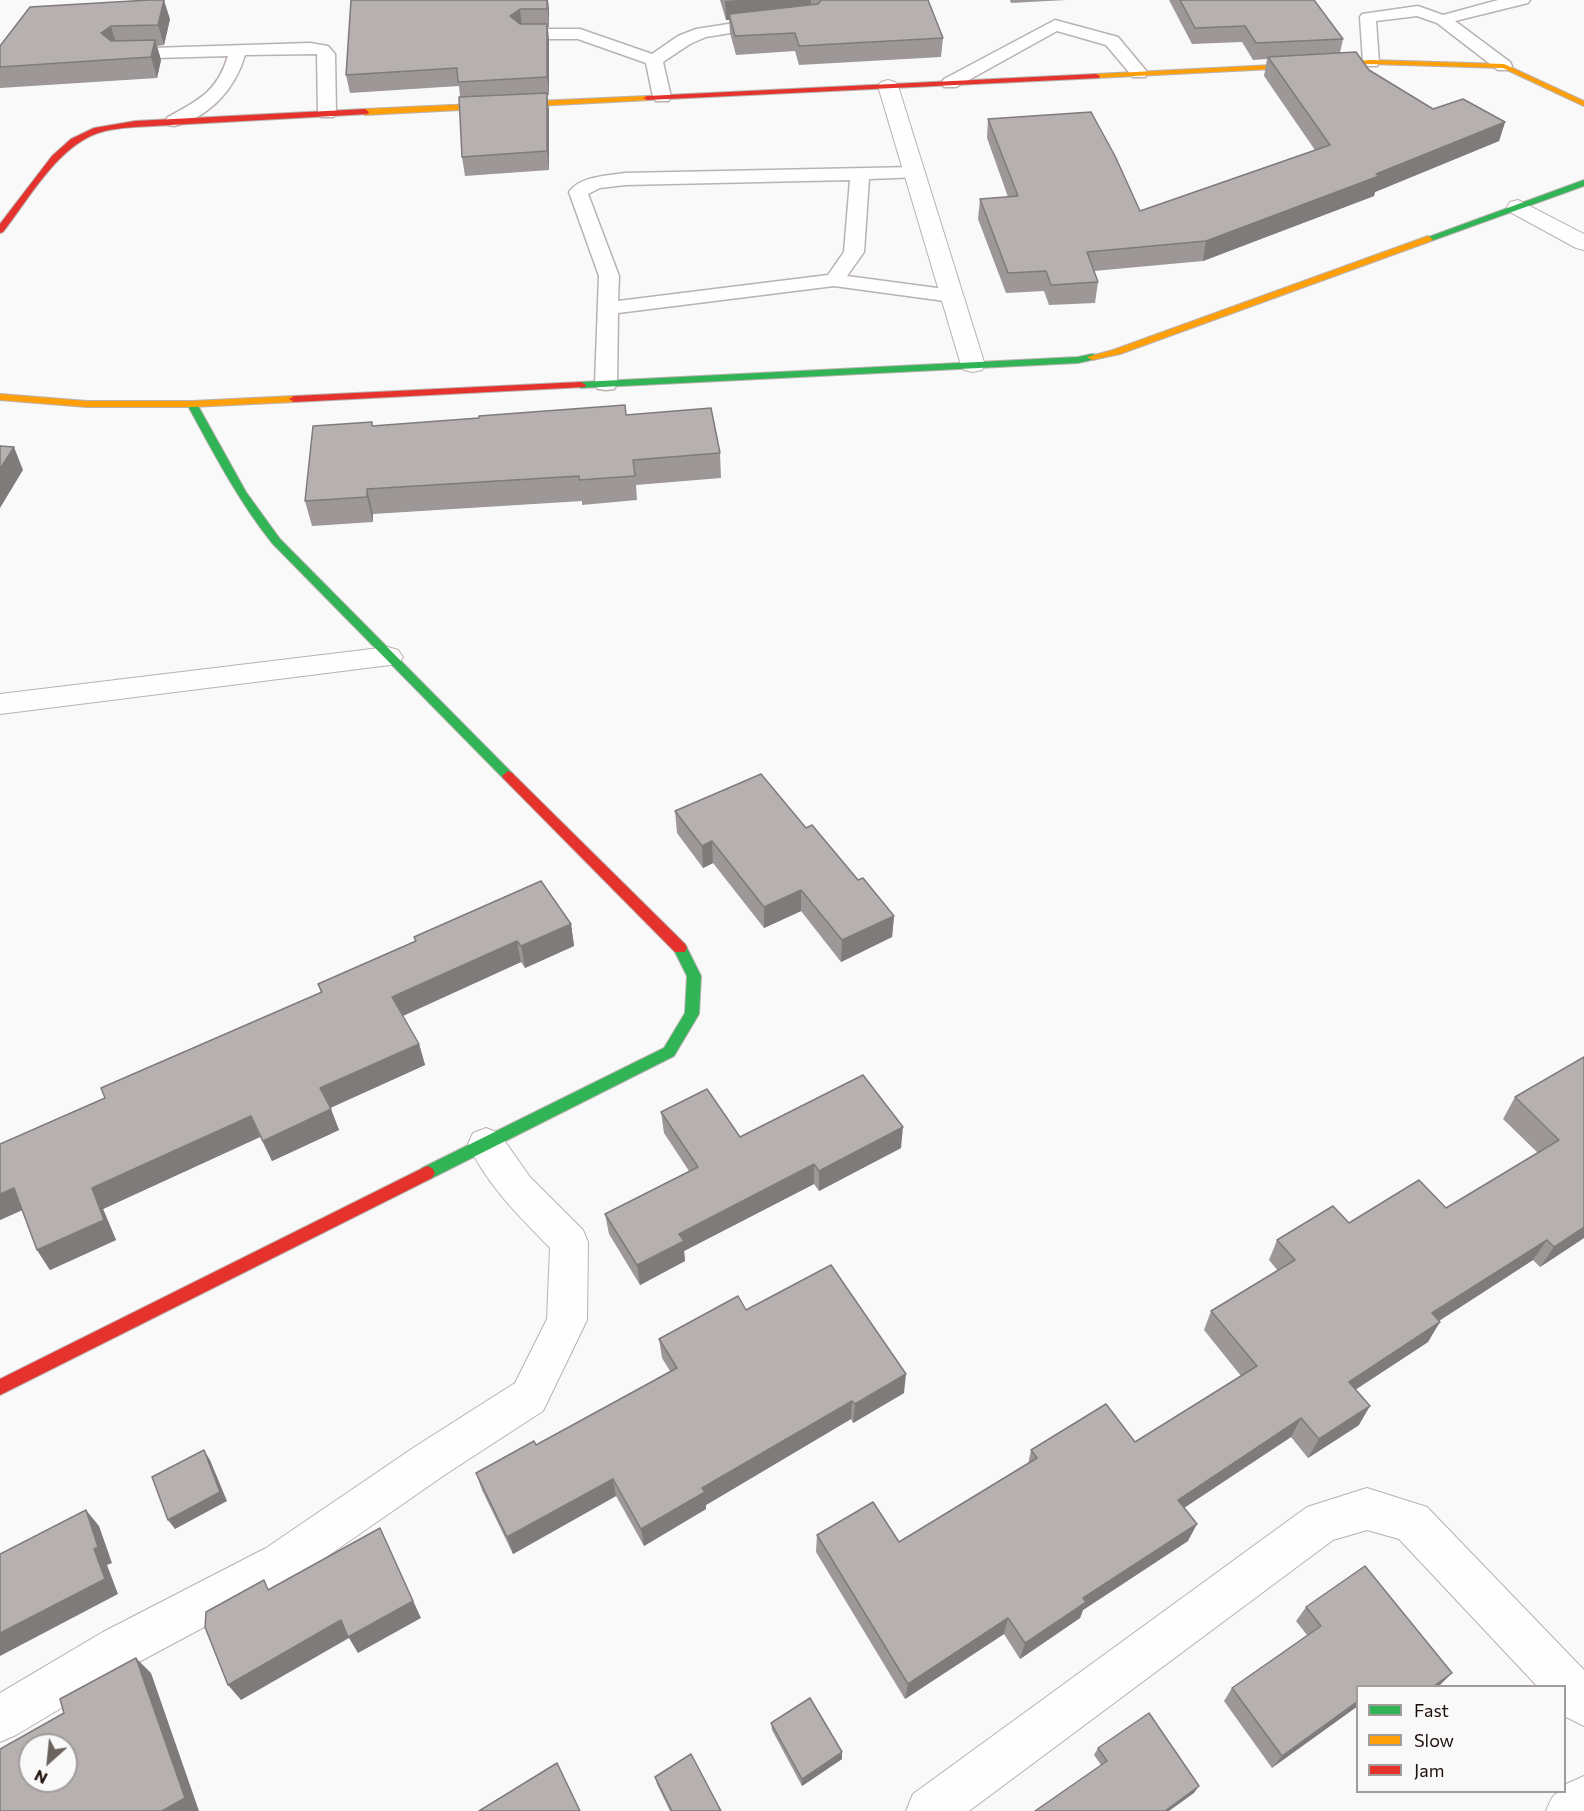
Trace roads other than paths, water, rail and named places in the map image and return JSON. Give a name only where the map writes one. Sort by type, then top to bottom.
[{"type":"street","points":[[0,230],[61,153],[75,140],[114,127],[174,121],[1371,62],[1504,66],[1584,104]]},
{"type":"street","points":[[888,86],[973,365]]},
{"type":"street","points":[[0,397],[98,404],[192,404],[1078,360],[1116,352],[1584,183]]},
{"type":"street","points":[[1518,207],[1584,243]]},
{"type":"street","points":[[0,1387],[669,1052],[692,1014],[694,976],[680,947],[388,657],[256,517],[192,404]]},
{"type":"street","points":[[0,704],[388,657]]},
{"type":"street","points":[[0,1719],[119,1648],[281,1563],[431,1460],[529,1397],[567,1320],[569,1242],[517,1189],[486,1144]]},
{"type":"street","points":[[930,1811],[1322,1522],[1367,1509],[1412,1522],[1584,1703]]},
{"type":"street","points":[[1570,1811],[1584,1800]]},
{"type":"lane","points":[[1443,20],[1482,8],[1522,0]]},
{"type":"lane","points":[[1371,62],[1368,17],[1418,11],[1443,20],[1504,66]]},
{"type":"lane","points":[[654,60],[684,40],[702,33],[789,20]]},
{"type":"lane","points":[[950,83],[1055,25],[1112,41],[1139,73]]},
{"type":"lane","points":[[522,34],[580,34],[654,60]]},
{"type":"lane","points":[[117,54],[310,48],[322,50],[327,54],[327,113]]},
{"type":"lane","points":[[174,121],[204,104],[219,92],[229,78],[238,50]]},
{"type":"lane","points":[[654,60],[662,97]]},
{"type":"lane","points":[[606,384],[609,276],[578,192],[595,183],[625,179],[914,173]]},
{"type":"lane","points":[[834,280],[854,252],[860,174]]},
{"type":"lane","points":[[608,308],[834,280],[952,296]]}]
